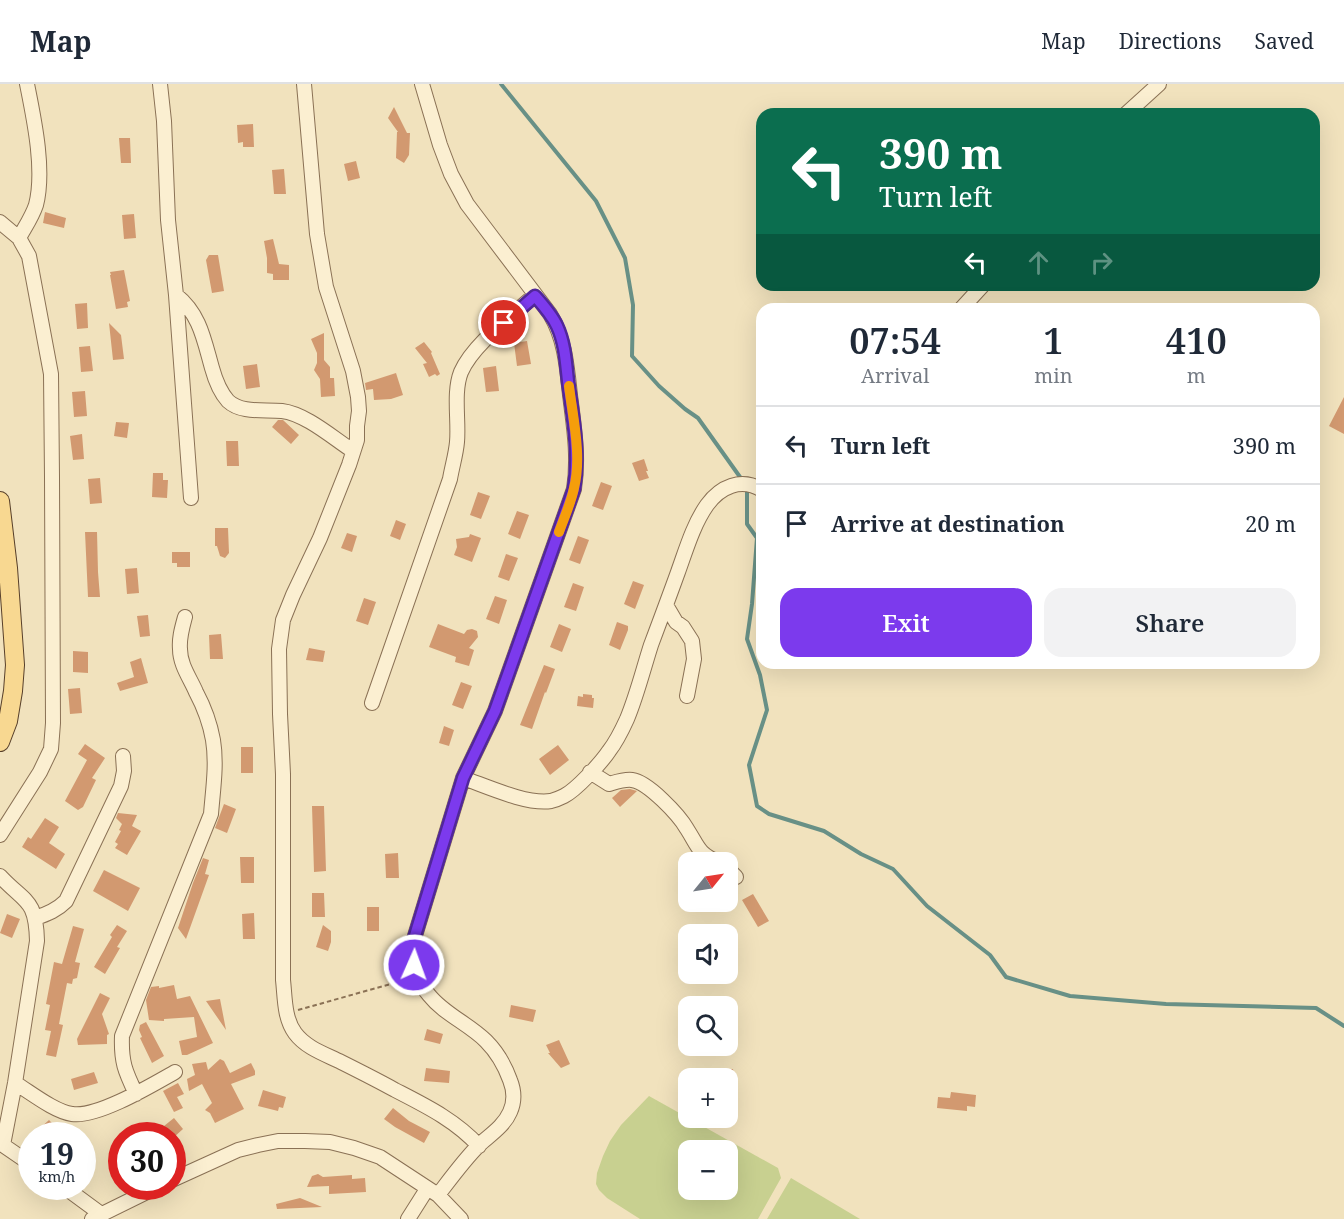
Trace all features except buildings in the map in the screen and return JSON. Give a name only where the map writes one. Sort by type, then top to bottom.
[{"type":"main road","points":[[0,501],[8,568],[15,664],[8,722],[0,742]]},
{"type":"street","points":[[19,238],[32,217],[39,184],[38,154],[27,84]]},
{"type":"street","points":[[160,84],[164,121],[168,220],[191,498]]},
{"type":"street","points":[[304,84],[317,234],[326,287],[352,371],[359,411],[357,440],[353,452],[320,538],[287,612],[279,649],[283,774],[283,980],[286,1013],[295,1034],[315,1050],[435,1110],[466,1132],[479,1146]]},
{"type":"street","points":[[408,1219],[432,1192],[497,1130],[510,1112],[513,1101],[513,1090],[502,1062],[486,1041],[429,995],[414,965],[414,939],[463,778],[495,711],[574,489],[577,470],[563,344],[557,327],[550,314],[467,204],[451,174],[440,146],[422,84]]},
{"type":"street","points":[[1133,108],[1159,84]]},
{"type":"street","points":[[0,222],[14,232],[29,256],[51,374],[53,723],[51,749],[40,772],[0,836]]},
{"type":"street","points":[[966,303],[978,291]]},
{"type":"street","points":[[176,295],[195,316],[215,376],[230,402],[256,410],[282,411],[301,416],[353,452]]},
{"type":"street","points":[[372,703],[450,479],[457,443],[457,390],[460,374],[470,356],[488,337],[535,296]]},
{"type":"street","points":[[463,778],[538,802],[551,801],[575,788],[609,752],[626,721],[686,548],[707,505],[722,490],[731,486],[751,484],[756,487]]},
{"type":"street","points":[[666,605],[676,622],[683,627],[692,641],[694,659],[687,696]]},
{"type":"street","points":[[136,1094],[126,1073],[121,1054],[123,1036],[210,814],[215,776],[213,741],[207,715],[184,668],[180,651],[180,634],[185,617]]},
{"type":"street","points":[[36,918],[48,914],[66,901],[121,786],[124,771],[123,756]]},
{"type":"street","points":[[590,772],[609,784],[627,780],[642,782],[677,814],[700,852]]},
{"type":"street","points":[[0,876],[25,898],[36,918],[37,940],[15,1083],[2,1144],[18,1155]]},
{"type":"street","points":[[15,1083],[50,1105],[70,1114],[84,1115],[136,1094],[175,1072]]},
{"type":"street","points":[[186,1174],[238,1150],[278,1142],[330,1142],[380,1157],[432,1192],[461,1219]]},
{"type":"street","points":[[78,1200],[97,1217],[131,1200]]},
{"type":"path","points":[[286,1013],[418,976]]},
{"type":"green space","points":[[649,1096],[678,1112],[678,1128],[706,1128],[728,1140],[678,1140],[678,1200],[738,1200],[738,1146],[778,1168],[781,1178],[758,1219],[640,1219],[607,1198],[596,1184],[597,1173],[610,1141],[621,1125]]},
{"type":"green space","points":[[791,1178],[860,1219],[767,1219]]},
{"type":"waterway","points":[[501,84],[596,201],[625,258],[633,305],[632,356],[659,386],[698,418],[740,477]]},
{"type":"waterway","points":[[747,488],[747,524],[756,537]]},
{"type":"waterway","points":[[756,551],[747,639],[756,664]]},
{"type":"waterway","points":[[758,669],[767,710],[749,765],[757,806],[769,814],[824,831],[861,854],[893,869],[927,906],[990,955],[1006,977],[1070,996],[1166,1004],[1316,1008],[1344,1026]]},
{"type":"slow traffic","points":[[559,532],[574,489],[577,470],[569,386]]},
{"type":"route","points":[[414,965],[414,939],[418,922],[463,778],[495,711],[574,489],[577,470],[563,344],[557,327],[550,314],[535,296],[504,323]]}]
